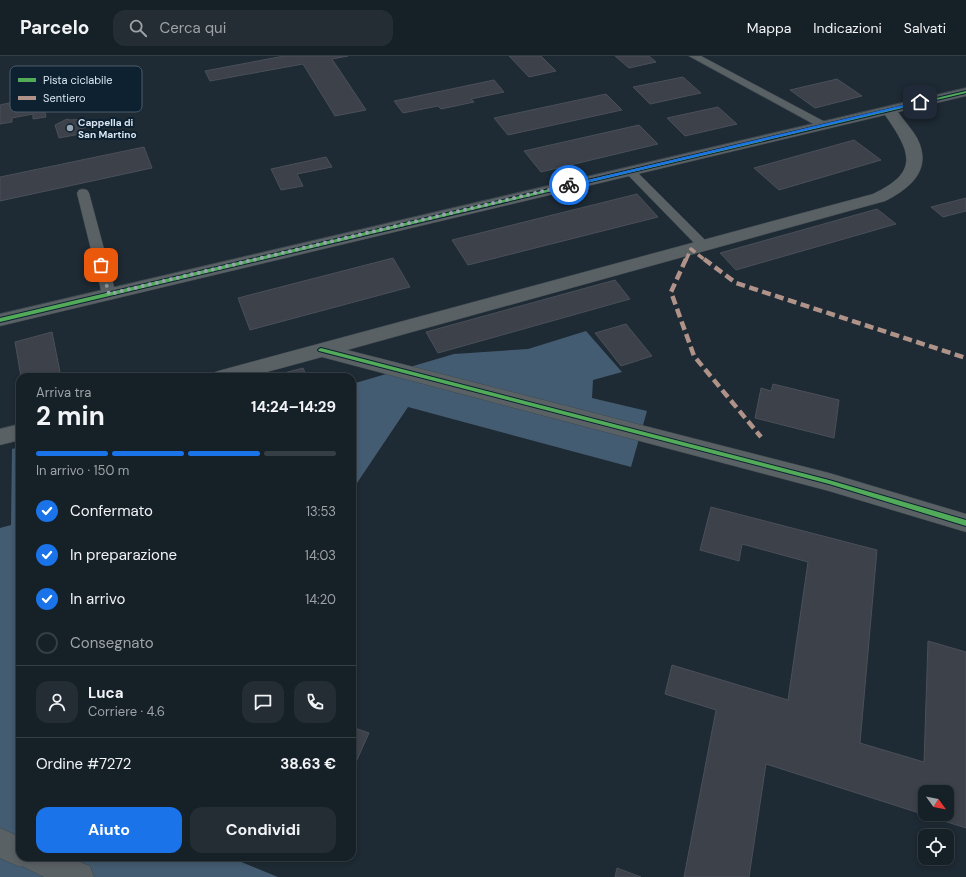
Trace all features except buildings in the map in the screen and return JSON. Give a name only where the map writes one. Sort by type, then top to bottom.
[{"type":"street","points":[[0,320],[966,92]]},
{"type":"street","points":[[237,373],[868,202],[883,196],[898,188],[910,174],[915,159],[909,137],[889,110]]},
{"type":"street","points":[[321,350],[829,482],[966,523]]},
{"type":"street","points":[[0,438],[16,433]]},
{"type":"street","points":[[0,843],[16,850]]},
{"type":"street","points":[[42,861],[79,877]]},
{"type":"lane","points":[[694,56],[823,125]]},
{"type":"lane","points":[[630,171],[704,246]]},
{"type":"lane","points":[[83,193],[109,294]]},
{"type":"shaded area","points":[[586,331],[622,372],[593,380],[592,398],[647,411],[631,467],[408,407],[356,483],[356,383],[454,354],[528,349]]},
{"type":"shaded area","points":[[16,448],[16,861],[239,861],[278,877],[0,877],[0,528],[11,525],[12,449]]},
{"type":"marked path","points":[[761,437],[694,356],[671,292],[691,249],[736,283],[966,358]]},
{"type":"cycle path","points":[[0,320],[966,92]]},
{"type":"cycle path","points":[[321,350],[829,482],[966,523]]},
{"type":"way so far","points":[[101,265],[109,294],[569,185]]},
{"type":"place","name":"Cappella di San Martino","points":[[70,128]]},
{"type":"route","points":[[569,185],[920,102]]}]
